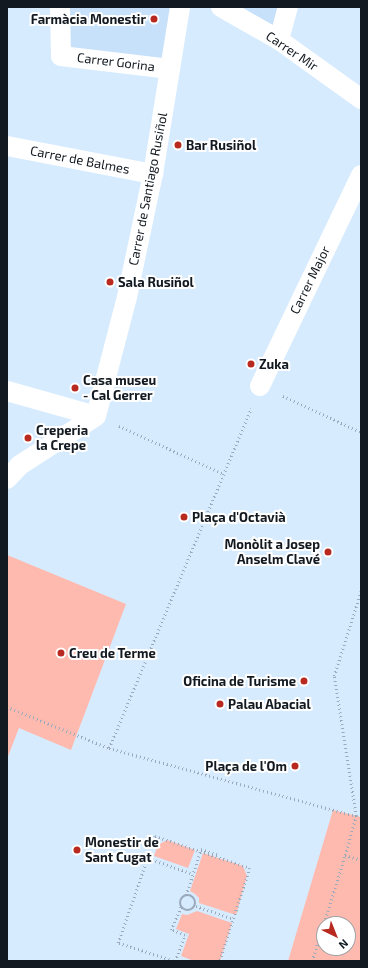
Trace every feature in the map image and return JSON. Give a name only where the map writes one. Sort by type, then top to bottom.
[{"type":"street","name":"Carrer Gorina","points":[[60,7],[61,56],[170,69]]},
{"type":"street","name":"Carrer de Santiago Rusiñol","points":[[96,416],[127,297],[153,174],[180,7]]},
{"type":"street","name":"Carrer Mir","points":[[221,7],[279,40],[361,99]]},
{"type":"street","points":[[279,40],[288,7]]},
{"type":"street","name":"Carrer de Balmes","points":[[7,146],[153,174]]},
{"type":"street","name":"Carrer Major","points":[[260,386],[361,175]]},
{"type":"street","points":[[7,390],[96,416]]},
{"type":"street","points":[[7,479],[20,465],[96,416]]},
{"type":"path","points":[[109,748],[260,386],[361,432]]},
{"type":"path","points":[[96,416],[224,474]]},
{"type":"path","points":[[312,961],[356,816],[334,676],[361,590]]},
{"type":"path","points":[[7,707],[109,748],[356,816]]},
{"type":"path","points":[[218,855],[201,849],[200,852],[193,874],[186,895],[180,899],[181,907],[171,930],[185,935],[174,961],[118,943],[155,836],[200,852],[250,868],[220,961]]},
{"type":"path","points":[[345,855],[361,860]]},
{"type":"path","points":[[148,858],[193,874]]},
{"type":"path","points":[[186,895],[194,897],[196,906]]},
{"type":"path","points":[[196,906],[234,919]]},
{"type":"path","points":[[181,907],[184,910],[189,911],[196,906]]},
{"type":"shaded area","points":[[60,7],[180,7],[170,69],[61,56]]},
{"type":"shaded area","points":[[221,7],[288,7],[279,40]]},
{"type":"shaded area","points":[[7,555],[126,604],[71,750],[19,728],[7,759]]},
{"type":"shaded area","points":[[333,810],[361,817],[361,961],[288,961]]},
{"type":"shaded area","points":[[167,840],[195,850],[188,868],[154,856],[158,845]]},
{"type":"shaded area","points":[[203,853],[243,866],[247,876],[236,915],[199,903],[199,898],[190,891]]},
{"type":"shaded area","points":[[197,911],[232,923],[220,961],[194,961],[181,956],[189,934],[176,929],[182,914],[187,915]]},
{"type":"place","name":"Farmàcia Monestir","points":[[154,19]]},
{"type":"place","name":"Bar Rusiñol","points":[[178,145]]},
{"type":"place","name":"Sala Rusiñol","points":[[110,282]]},
{"type":"place","name":"Zuka","points":[[251,364]]},
{"type":"place","name":"Casa museu - Cal Gerrer","points":[[75,388]]},
{"type":"place","name":"Creperia la Crepe","points":[[28,438]]},
{"type":"place","name":"Plaça d'Octavià","points":[[184,517]]},
{"type":"place","name":"Monòlit a Josep Anselm Clavé","points":[[328,552]]},
{"type":"place","name":"Creu de Terme","points":[[61,653]]},
{"type":"place","name":"Oficina de Turisme","points":[[304,681]]},
{"type":"place","name":"Palau Abacial","points":[[220,704]]},
{"type":"place","name":"Plaça de l'Om","points":[[295,766]]},
{"type":"place","name":"Monestir de Sant Cugat","points":[[77,850]]}]
